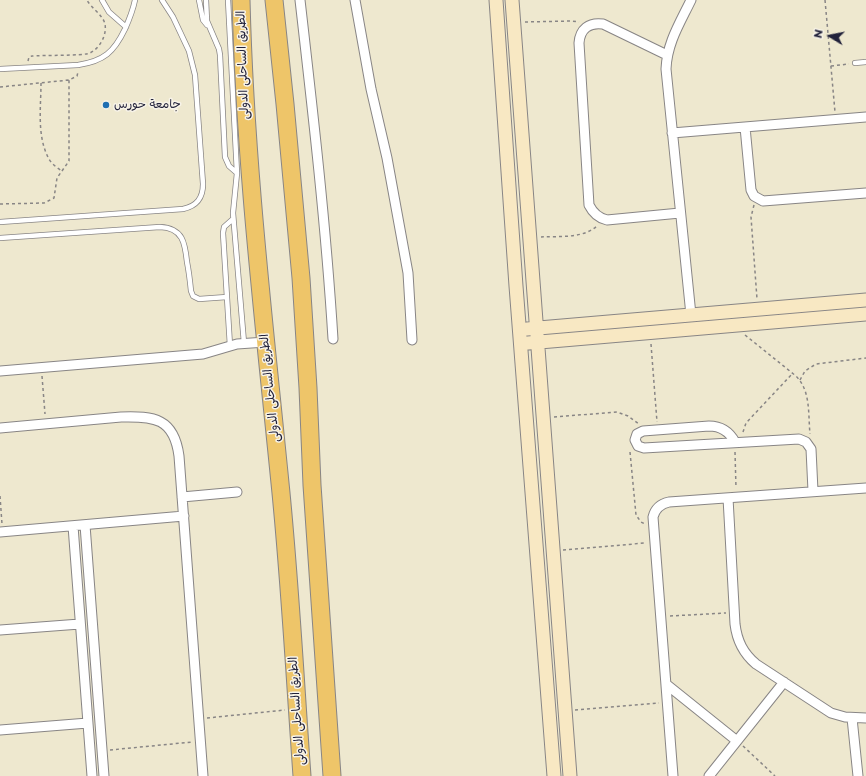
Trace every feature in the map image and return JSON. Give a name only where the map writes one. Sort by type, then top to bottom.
[{"type":"highway","name":"الطريق الساحلى الدولى","points":[[241,0],[248,160],[280,486],[302,776]]},
{"type":"highway","points":[[274,0],[286,104],[301,278],[312,485],[332,776]]},
{"type":"main road","points":[[496,0],[519,330],[554,776]]},
{"type":"main road","points":[[512,0],[570,776]]},
{"type":"main road","points":[[519,330],[866,300]]},
{"type":"main road","points":[[520,343],[866,314]]},
{"type":"street","points":[[300,0],[319,166],[333,340]]},
{"type":"street","points":[[355,0],[371,89],[388,158],[408,273],[412,340]]},
{"type":"street","points":[[691,0],[674,34],[667,54],[666,69],[691,315]]},
{"type":"street","points":[[667,54],[603,24],[593,24],[588,26],[581,33],[579,43],[589,205],[594,214],[602,219],[611,220],[680,213]]},
{"type":"street","points":[[672,133],[866,117]]},
{"type":"street","points":[[745,127],[751,190],[754,196],[760,200],[866,193]]},
{"type":"street","points":[[0,371],[203,354],[244,343],[266,342]]},
{"type":"street","points":[[0,428],[150,417],[162,423],[172,432],[178,443],[203,776]]},
{"type":"street","points":[[735,442],[729,433],[715,426],[643,431],[637,434],[635,440],[638,446],[644,448],[799,439],[809,445],[812,453],[813,492]]},
{"type":"street","points":[[673,776],[655,542],[654,513],[656,509],[662,504],[669,502],[866,488]]},
{"type":"street","points":[[182,497],[237,492]]},
{"type":"street","points":[[733,498],[734,612],[736,632],[741,648],[756,664],[831,713],[852,718],[866,718]]},
{"type":"street","points":[[1,532],[184,516]]},
{"type":"street","points":[[85,525],[104,776]]},
{"type":"street","points":[[73,526],[92,776]]},
{"type":"street","points":[[0,630],[80,624]]},
{"type":"street","points":[[709,776],[784,682]]},
{"type":"street","points":[[666,684],[737,741]]},
{"type":"street","points":[[852,718],[858,776]]},
{"type":"street","points":[[0,730],[88,723]]},
{"type":"lane","points":[[102,0],[109,12],[126,27]]},
{"type":"lane","points":[[0,69],[78,65],[96,61],[110,52],[118,43],[131,15],[135,0]]},
{"type":"lane","points":[[0,222],[183,209],[196,204],[203,191],[203,184],[195,75],[189,51],[173,17],[162,0]]},
{"type":"lane","points":[[199,0],[203,20],[209,26]]},
{"type":"lane","points":[[206,0],[206,11],[209,26],[220,55],[225,157],[229,166],[236,173]]},
{"type":"lane","points":[[228,0],[236,173],[233,220],[244,343]]},
{"type":"lane","points":[[855,63],[866,62]]},
{"type":"lane","points":[[230,346],[222,233],[224,227],[233,220]]},
{"type":"lane","points":[[0,238],[160,227],[170,228],[178,233],[185,245],[191,291],[193,296],[199,299],[227,297]]},
{"type":"path","points":[[28,67],[29,57],[32,56],[89,54],[99,47],[104,37],[105,24],[87,0]]},
{"type":"path","points":[[825,0],[835,120]]},
{"type":"path","points":[[514,23],[572,21],[588,26]]},
{"type":"path","points":[[831,66],[855,63]]},
{"type":"path","points":[[0,87],[69,80],[77,76],[78,65]]},
{"type":"path","points":[[0,204],[44,203],[54,198],[57,178],[69,161],[69,80]]},
{"type":"path","points":[[41,83],[41,132],[47,156],[52,164],[62,171]]},
{"type":"path","points":[[758,309],[751,212],[754,205],[760,200]]},
{"type":"path","points":[[530,237],[585,234],[594,229],[602,219]]},
{"type":"path","points":[[733,325],[800,380],[807,394],[812,453]]},
{"type":"path","points":[[651,332],[657,430]]},
{"type":"path","points":[[800,380],[805,371],[816,364],[866,358]]},
{"type":"path","points":[[41,368],[46,424]]},
{"type":"path","points":[[744,442],[743,434],[746,423],[793,373]]},
{"type":"path","points":[[543,418],[617,412],[623,413],[633,419],[643,431]]},
{"type":"path","points":[[635,440],[630,449],[636,515],[641,522],[654,525]]},
{"type":"path","points":[[733,498],[735,442]]},
{"type":"path","points":[[0,496],[1,532]]},
{"type":"path","points":[[553,551],[655,542]]},
{"type":"path","points":[[661,617],[734,612]]},
{"type":"path","points":[[565,711],[667,702]]},
{"type":"path","points":[[199,719],[297,708]]},
{"type":"path","points":[[102,751],[201,741]]},
{"type":"path","points":[[737,741],[775,776]]},
{"type":"place","name":"جامعة حورس","points":[[106,105]]}]
